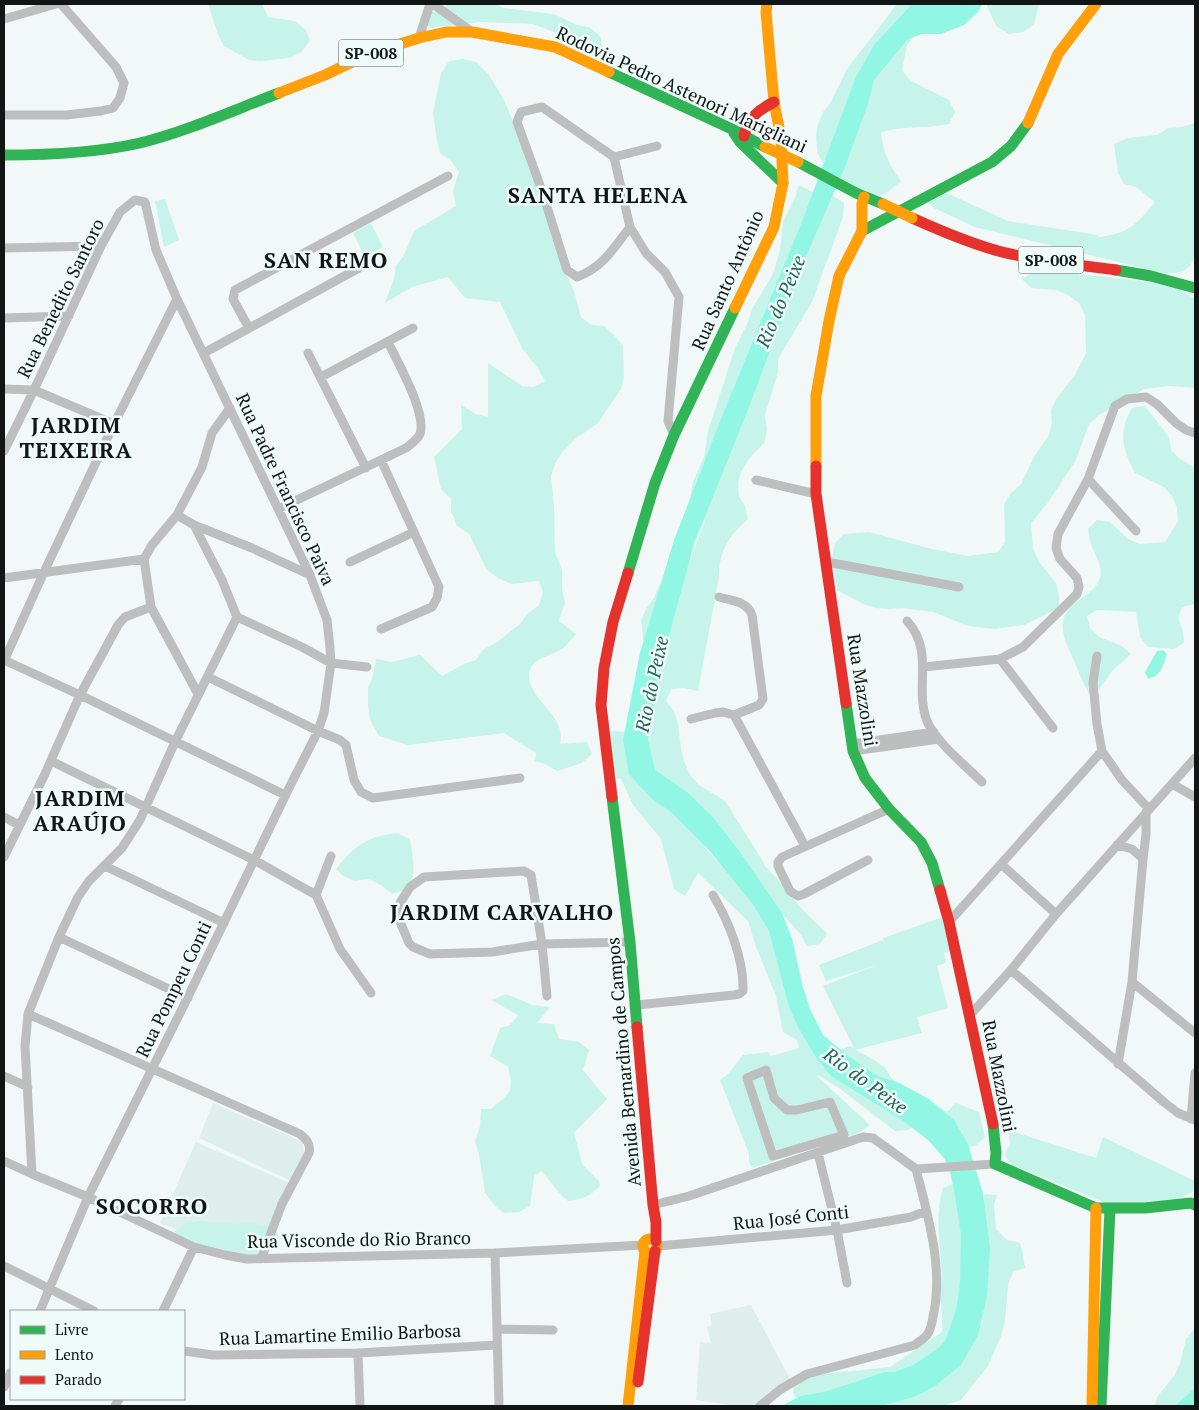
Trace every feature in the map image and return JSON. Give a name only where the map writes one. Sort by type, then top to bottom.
[{"type":"street","points":[[4,19],[56,4]]},
{"type":"street","points":[[4,116],[66,115],[101,112],[113,108],[120,98],[124,83],[116,66],[61,4]]},
{"type":"street","points":[[418,38],[432,4],[472,32]]},
{"type":"street","name":"Rua Santo Antônio","points":[[674,436],[774,227],[783,183],[781,138],[774,102],[766,12],[767,4]]},
{"type":"street","points":[[862,231],[992,162],[1011,146],[1028,122],[1058,54],[1096,4]]},
{"type":"street","name":"Rodovia Pedro Astenori Marigliani","points":[[4,156],[102,150],[139,143],[178,132],[325,75],[371,53],[418,38],[446,32],[472,32],[501,36],[555,48],[739,133],[860,195],[948,234],[990,249],[1017,256],[1117,270],[1195,288]]},
{"type":"street","points":[[774,102],[758,110],[735,136],[783,183]]},
{"type":"street","points":[[630,226],[611,252],[592,271],[577,277],[567,270],[541,188],[517,122],[521,112],[542,108],[614,157],[630,226],[646,253],[664,272],[679,297],[668,421],[674,436]]},
{"type":"street","points":[[614,157],[657,146]]},
{"type":"street","points":[[249,328],[233,299],[235,290],[448,176]]},
{"type":"street","name":"Rua Mazzolini","points":[[860,195],[862,231],[839,276],[816,396],[816,494],[852,747],[865,778],[889,809],[921,842],[932,863],[949,922],[992,1118],[996,1153],[990,1164]]},
{"type":"street","name":"Rua Benedito Santoro","points":[[4,451],[101,246],[120,212],[135,200],[145,202]]},
{"type":"street","name":"Rua Padre Francisco Paiva","points":[[145,202],[156,250],[177,299],[310,575],[327,620],[331,662],[324,712],[318,731],[285,795]]},
{"type":"street","points":[[4,248],[101,246]]},
{"type":"street","points":[[204,353],[359,268]]},
{"type":"street","points":[[177,299],[114,424],[4,660],[80,694],[285,795]]},
{"type":"street","points":[[4,318],[69,316]]},
{"type":"street","points":[[321,377],[413,328]]},
{"type":"street","points":[[278,509],[364,466],[406,448],[419,436],[422,424],[420,411],[388,342]]},
{"type":"street","points":[[308,352],[364,466]]},
{"type":"street","points":[[4,389],[34,390],[114,424]]},
{"type":"street","points":[[924,667],[1000,659],[1023,647],[1077,594],[1079,587],[1076,578],[1060,559],[1056,548],[1058,534],[1088,480],[1115,406],[1128,399],[1146,397],[1157,404],[1176,424],[1195,433]]},
{"type":"street","points":[[198,694],[151,607],[144,559],[152,545],[177,514],[202,467],[212,433],[230,408]]},
{"type":"street","name":"Avenida Bernardino de Campos","points":[[628,1406],[650,1246],[656,1222],[630,942],[600,705],[604,668],[613,622],[656,482],[674,436]]},
{"type":"street","points":[[381,460],[439,587],[438,598],[432,607],[381,629]]},
{"type":"street","points":[[756,480],[816,494]]},
{"type":"street","points":[[1088,480],[1136,531]]},
{"type":"street","points":[[177,514],[194,524],[310,575]]},
{"type":"street","points":[[194,524],[222,580],[237,617],[331,662],[367,667]]},
{"type":"street","points":[[350,562],[414,532]]},
{"type":"street","points":[[4,578],[144,559]]},
{"type":"street","points":[[827,562],[959,586]]},
{"type":"street","points":[[691,719],[715,712],[734,715],[759,705],[763,699],[750,610],[743,604],[719,597]]},
{"type":"street","points":[[4,857],[51,761],[80,694],[118,625],[125,617],[151,607]]},
{"type":"street","points":[[32,1174],[25,1046],[28,1014],[78,898],[89,881],[122,848],[146,808],[175,742],[237,617]]},
{"type":"street","points":[[908,621],[917,631],[924,667],[922,704],[928,723],[936,735],[982,782]]},
{"type":"street","points":[[1097,656],[1093,683],[1096,724],[1102,752],[1147,811],[1132,982],[1118,1064]]},
{"type":"street","points":[[1000,659],[1053,728]]},
{"type":"street","points":[[208,677],[340,740],[346,745],[354,780],[361,792],[373,798],[520,778]]},
{"type":"street","points":[[734,715],[805,846]]},
{"type":"street","points":[[852,747],[936,735]]},
{"type":"street","points":[[949,922],[1102,752]]},
{"type":"street","points":[[970,1015],[1011,970],[1056,914],[1195,758]]},
{"type":"street","points":[[51,761],[254,860],[316,895],[340,949],[371,993]]},
{"type":"street","points":[[1172,784],[1195,797]]},
{"type":"street","name":"Rua Pompeu Conti","points":[[40,1310],[51,1289],[88,1197],[188,998],[285,795]]},
{"type":"street","points":[[868,860],[798,896],[790,891],[778,866],[779,859],[782,857],[889,809]]},
{"type":"street","points":[[4,817],[19,825]]},
{"type":"street","points":[[1117,846],[1132,849],[1143,859]]},
{"type":"street","points":[[316,895],[331,856]]},
{"type":"street","points":[[1001,864],[1056,914]]},
{"type":"street","points":[[105,866],[224,923]]},
{"type":"street","points":[[547,996],[542,944],[531,875],[524,871],[424,877],[410,887],[400,903],[398,917],[409,943],[413,947],[430,954],[492,952],[542,944],[630,942]]},
{"type":"street","points":[[636,1004],[734,995],[742,991],[743,979],[733,937],[726,916],[713,896]]},
{"type":"street","points":[[60,937],[188,998]]},
{"type":"street","points":[[1011,970],[1165,1103],[1178,1113],[1193,1119],[1195,1073]]},
{"type":"street","points":[[1132,982],[1195,1033]]},
{"type":"street","points":[[28,1014],[300,1134],[308,1141],[309,1153],[282,1204],[261,1260]]},
{"type":"street","points":[[773,1156],[844,1134],[830,1102],[796,1110],[787,1110],[774,1098],[766,1070],[747,1078],[776,1167]]},
{"type":"street","points":[[4,1076],[28,1087]]},
{"type":"street","points":[[653,1205],[689,1196],[863,1137],[872,1138],[916,1169],[990,1164],[1096,1208],[1110,1209],[1194,1203]]},
{"type":"street","points":[[818,1153],[837,1230],[847,1283]]},
{"type":"street","name":"Rua Visconde do Rio Branco","points":[[4,1161],[88,1197],[194,1247],[225,1255],[261,1260],[650,1246]]},
{"type":"street","points":[[760,1406],[781,1389],[807,1374],[914,1344],[927,1336],[936,1305],[935,1252],[916,1169]]},
{"type":"street","points":[[1092,1406],[1098,1355],[1101,1260],[1096,1208]]},
{"type":"street","points":[[1101,1260],[1110,1209]]},
{"type":"street","name":"Rua José Conti","points":[[650,1246],[837,1230],[911,1216],[926,1211]]},
{"type":"street","name":"Avenida Bernardino de Campos","points":[[635,1406],[650,1246]]},
{"type":"street","points":[[163,1310],[194,1247]]},
{"type":"street","points":[[495,1253],[499,1406]]},
{"type":"street","points":[[4,1266],[92,1310]]},
{"type":"street","points":[[498,1329],[553,1330]]},
{"type":"street","name":"Rua Lamartine Emilio Barbosa","points":[[185,1351],[213,1355],[358,1353],[497,1345]]},
{"type":"street","points":[[358,1353],[360,1406]]},
{"type":"street","points":[[1098,1355],[1101,1406]]},
{"type":"street","points":[[4,1387],[10,1374]]},
{"type":"shaded area","points":[[208,4],[262,4],[268,17],[295,21],[306,30],[310,41],[301,52],[290,58],[261,61],[249,60],[224,46],[218,35]]},
{"type":"shaded area","points":[[450,4],[496,4],[503,8],[554,14],[577,25],[589,27],[600,36],[603,48],[591,53],[556,33],[533,24],[480,22],[430,28],[422,21],[431,13]]},
{"type":"shaded area","points":[[897,4],[941,4],[907,45],[902,70],[911,81],[949,100],[955,112],[949,124],[881,132],[887,158],[901,181],[885,194],[868,196],[856,190],[824,165],[818,154],[817,127],[823,112],[831,102],[847,69]]},
{"type":"shaded area","points":[[986,4],[1039,4],[1034,24],[1023,32],[1009,34],[996,26]]},
{"type":"shaded area","points":[[463,59],[476,62],[489,75],[504,100],[544,196],[564,268],[574,291],[581,317],[592,325],[604,326],[623,346],[624,377],[621,389],[598,423],[574,440],[563,451],[555,464],[551,476],[555,552],[562,570],[562,588],[565,602],[559,621],[576,634],[562,649],[535,662],[529,676],[535,694],[554,717],[558,725],[561,734],[560,744],[587,742],[592,754],[582,763],[557,771],[535,761],[536,753],[504,733],[408,745],[379,736],[370,720],[368,705],[368,687],[372,679],[376,659],[392,662],[420,655],[442,676],[476,660],[484,649],[496,643],[520,624],[528,613],[539,605],[543,592],[539,581],[511,584],[487,570],[469,534],[456,525],[451,513],[451,499],[441,489],[434,457],[462,429],[461,405],[476,414],[488,417],[488,363],[522,386],[534,387],[545,381],[539,370],[522,348],[500,302],[465,298],[448,277],[412,287],[385,303],[394,278],[396,266],[404,255],[414,231],[456,206],[453,191],[459,172],[451,161],[440,153],[433,113],[441,73],[449,61]]},
{"type":"shaded area","points":[[1195,123],[1195,257],[1189,267],[1177,272],[1162,273],[1147,270],[975,227],[934,208],[924,199],[940,190],[1008,221],[1098,235],[1099,237],[1109,236],[1131,227],[1155,202],[1136,187],[1124,184],[1118,173],[1114,144],[1128,138],[1157,135],[1168,128],[1182,127]]},
{"type":"shaded area","points":[[799,185],[820,196],[833,196],[844,203],[843,217],[812,302],[778,359],[778,372],[765,415],[767,429],[765,442],[748,460],[741,472],[738,483],[739,496],[745,506],[748,519],[735,531],[723,551],[698,691],[684,688],[671,689],[666,701],[674,711],[678,723],[681,749],[690,775],[699,785],[725,801],[765,866],[802,909],[827,934],[820,944],[807,946],[801,935],[706,828],[705,847],[765,917],[797,1014],[838,1051],[850,1046],[854,1048],[823,986],[877,965],[826,981],[819,965],[883,940],[886,948],[883,938],[943,917],[952,951],[944,953],[946,963],[937,966],[948,1008],[917,1017],[922,1033],[855,1050],[885,1068],[892,1079],[947,1112],[956,1103],[979,1112],[985,1137],[975,1146],[963,1147],[918,1124],[908,1130],[895,1131],[839,1088],[818,1075],[870,1125],[859,1133],[752,1168],[749,1162],[749,1154],[720,1080],[727,1075],[743,1055],[768,1052],[771,1056],[799,1048],[797,1040],[783,1032],[776,996],[756,947],[748,921],[698,873],[685,896],[674,889],[661,839],[633,805],[621,779],[616,778],[608,738],[611,731],[625,732],[642,719],[664,658],[650,656],[644,646],[641,620],[659,585],[670,577],[682,574],[689,562],[705,521],[694,510],[690,498],[693,482],[704,457],[708,431],[735,348],[752,309],[773,274],[780,250],[783,222]]},
{"type":"shaded area","points":[[165,199],[179,240],[164,247],[155,201]]},
{"type":"shaded area","points":[[371,223],[383,247],[365,257],[353,233]]},
{"type":"shaded area","points":[[1046,270],[1158,283],[1181,290],[1195,299],[1195,388],[1170,386],[1144,389],[1099,415],[1089,424],[1076,460],[1047,504],[1031,523],[1033,548],[1039,562],[1056,583],[1059,595],[1059,608],[1024,625],[995,629],[968,626],[933,612],[902,608],[876,608],[863,604],[837,590],[832,557],[835,543],[844,534],[869,532],[932,549],[968,556],[998,552],[1005,542],[1004,504],[1011,493],[1021,484],[1034,457],[1049,435],[1052,423],[1051,410],[1056,399],[1074,376],[1086,354],[1085,315],[1079,303],[1068,295],[1056,290],[1031,288],[1022,279],[1034,272]]},
{"type":"shaded area","points":[[1145,406],[1169,437],[1171,450],[1179,458],[1195,468],[1195,604],[1182,607],[1178,618],[1183,631],[1184,643],[1174,649],[1148,647],[1140,637],[1136,612],[1097,610],[1087,616],[1090,628],[1099,637],[1122,646],[1131,654],[1112,671],[1097,692],[1089,694],[1068,648],[1063,632],[1064,618],[1068,611],[1096,586],[1101,573],[1090,542],[1088,529],[1097,520],[1110,522],[1128,539],[1140,544],[1165,542],[1178,521],[1177,508],[1172,496],[1164,487],[1135,473],[1127,456],[1123,440],[1125,425],[1132,408]]},
{"type":"shaded area","points":[[397,833],[410,839],[413,859],[412,880],[404,890],[392,894],[381,885],[369,879],[354,881],[342,875],[336,869],[349,854],[362,844],[387,834]]},
{"type":"shaded area","points":[[506,994],[533,1005],[550,1007],[537,1023],[554,1024],[559,1039],[579,1042],[589,1050],[583,1070],[607,1099],[574,1133],[582,1164],[599,1181],[600,1186],[586,1197],[568,1201],[541,1171],[534,1176],[530,1206],[519,1212],[504,1213],[496,1207],[485,1193],[479,1154],[475,1142],[480,1126],[481,1109],[491,1109],[510,1090],[511,1081],[508,1067],[490,1056],[500,1028],[510,1025],[518,1015],[491,1000]]},
{"type":"shaded area","points":[[213,1103],[303,1142],[304,1154],[289,1180],[199,1138]]},
{"type":"shaded area","points":[[1008,1130],[1096,1158],[1103,1137],[1195,1181],[1193,1192],[1171,1202],[1121,1209],[1012,1165],[1005,1156],[1010,1145]]},
{"type":"shaded area","points":[[196,1142],[289,1183],[259,1249],[220,1248],[160,1223]]},
{"type":"shaded area","points":[[955,1183],[967,1204],[967,1347],[983,1321],[986,1263],[980,1206],[985,1194],[997,1195],[994,1205],[996,1229],[1007,1240],[1020,1243],[1023,1254],[1025,1268],[1013,1272],[1008,1285],[1005,1321],[1001,1336],[988,1366],[961,1400],[942,1406],[820,1406],[802,1402],[793,1394],[794,1381],[806,1376],[890,1367],[942,1332],[939,1210],[943,1188]]},
{"type":"shaded area","points":[[201,1221],[237,1224],[251,1223],[276,1227],[279,1239],[272,1248],[264,1252],[252,1254],[225,1252],[175,1240],[175,1231],[186,1223]]},
{"type":"shaded area","points":[[751,1305],[791,1381],[757,1406],[737,1406],[696,1400],[700,1342],[711,1343],[707,1327],[712,1325],[710,1314]]},
{"type":"shaded area","points":[[1195,1328],[1195,1406],[1155,1406],[1157,1397],[1174,1376],[1180,1364],[1186,1339]]},
{"type":"water","name":"Rio do Peixe","points":[[912,4],[982,4],[978,12],[964,25],[941,34],[922,34],[908,39],[874,80],[868,104],[845,167],[801,268],[749,407],[694,544],[661,665],[648,740],[655,770],[687,792],[713,817],[782,913],[792,938],[810,1009],[823,1035],[851,1058],[878,1076],[899,1083],[929,1099],[954,1120],[968,1144],[983,1193],[990,1248],[987,1297],[978,1335],[961,1365],[935,1386],[914,1397],[881,1406],[782,1406],[800,1396],[824,1392],[913,1365],[936,1350],[945,1341],[957,1305],[960,1282],[961,1235],[949,1168],[944,1158],[929,1141],[905,1122],[831,1076],[815,1056],[789,1007],[769,931],[754,906],[708,849],[670,811],[652,799],[629,774],[623,740],[640,653],[674,540],[721,419],[803,219],[855,79],[874,45]]},
{"type":"water","points":[[1163,650],[1167,654],[1161,670],[1156,676],[1148,679],[1145,672],[1157,651]]},
{"type":"water","points":[[1195,1388],[1195,1406],[1175,1406]]},
{"type":"traffic: fast","points":[[609,72],[734,130],[765,147]]},
{"type":"traffic: fast","points":[[4,155],[72,153],[140,143],[193,126],[279,93]]},
{"type":"traffic: fast","points":[[862,231],[992,162],[1011,146],[1028,123]]},
{"type":"traffic: fast","points":[[734,133],[740,142],[783,183]]},
{"type":"traffic: fast","points":[[798,162],[856,193],[883,204]]},
{"type":"traffic: fast","points":[[1116,270],[1151,276],[1195,288]]},
{"type":"traffic: fast","points":[[628,573],[655,483],[674,435],[735,308]]},
{"type":"traffic: fast","points":[[846,703],[853,751],[865,778],[889,809],[921,842],[932,863],[940,890]]},
{"type":"traffic: fast","points":[[612,797],[630,942],[637,1027]]},
{"type":"traffic: fast","points":[[993,1124],[996,1153],[995,1164],[1096,1208],[1145,1208],[1191,1203],[1195,1205]]},
{"type":"traffic: fast","points":[[1101,1406],[1110,1209]]},
{"type":"traffic: slow","points":[[735,308],[774,227],[783,183],[781,138],[774,102],[766,12],[767,4]]},
{"type":"traffic: slow","points":[[1028,123],[1058,54],[1096,4]]},
{"type":"traffic: slow","points":[[279,93],[325,75],[371,53],[419,38],[446,32],[472,32],[555,47],[609,72]]},
{"type":"traffic: slow","points":[[765,147],[798,162]]},
{"type":"traffic: slow","points":[[816,466],[816,396],[829,321],[839,276],[862,231],[862,204],[864,197]]},
{"type":"traffic: slow","points":[[883,204],[912,218]]},
{"type":"traffic: slow","points":[[1092,1406],[1096,1208]]},
{"type":"traffic: slow","points":[[647,1239],[653,1239],[657,1246],[653,1253],[647,1253],[643,1249],[643,1243],[647,1239]]},
{"type":"traffic: slow","points":[[628,1406],[645,1251]]},
{"type":"traffic: jam","points":[[744,136],[748,124],[754,115],[774,102]]},
{"type":"traffic: jam","points":[[912,218],[990,249],[1044,260],[1116,270]]},
{"type":"traffic: jam","points":[[816,466],[816,494],[846,703]]},
{"type":"traffic: jam","points":[[612,797],[601,705],[604,668],[613,622],[628,573]]},
{"type":"traffic: jam","points":[[940,890],[949,922],[993,1124]]},
{"type":"traffic: jam","points":[[637,1027],[656,1222],[656,1241]]},
{"type":"traffic: jam","points":[[638,1382],[655,1251]]},
{"type":"district","name":"SANTA HELENA","points":[[598,194]]},
{"type":"district","name":"SAN REMO","points":[[326,259]]},
{"type":"district","name":"JARDIM TEIXEIRA","points":[[76,436]]},
{"type":"district","name":"JARDIM ARAÚJO","points":[[80,810]]},
{"type":"district","name":"JARDIM CARVALHO","points":[[502,911]]},
{"type":"district","name":"SOCORRO","points":[[152,1205]]}]
